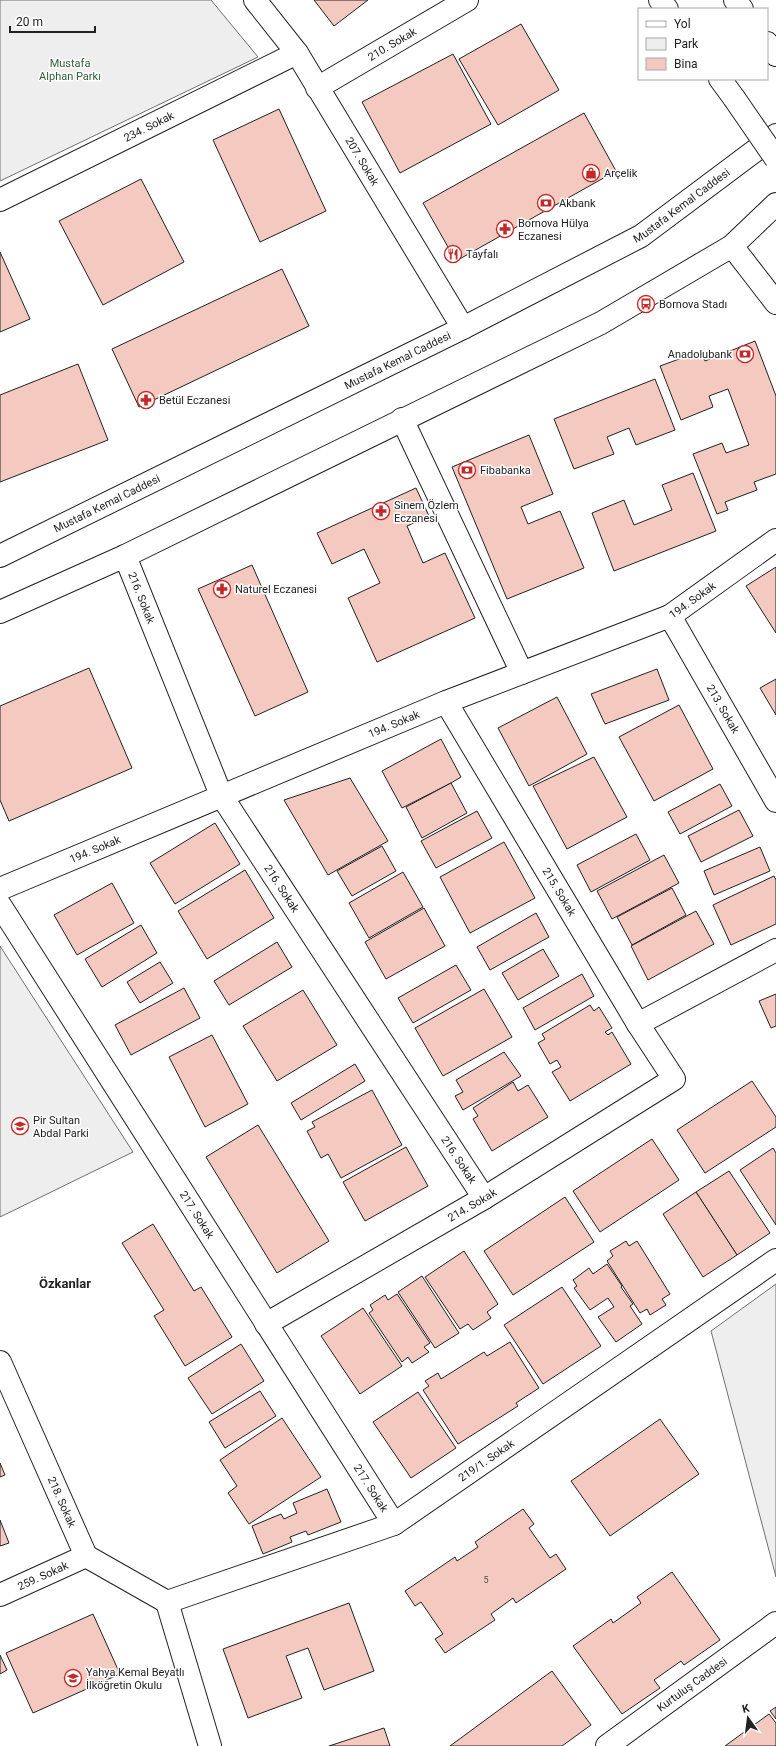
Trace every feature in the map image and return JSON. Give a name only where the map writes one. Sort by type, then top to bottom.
[{"type":"main road","name":"207. Sokak","points":[[255,0],[297,53],[463,328]]},
{"type":"main road","points":[[660,0],[666,8]]},
{"type":"main road","points":[[735,0],[741,8]]},
{"type":"main road","name":"210. Sokak","points":[[317,88],[460,2]]},
{"type":"main road","points":[[768,44],[776,55]]},
{"type":"main road","name":"234. Sokak","points":[[0,200],[297,53]]},
{"type":"main road","points":[[721,80],[776,159]]},
{"type":"main road","name":"Mustafa Kemal Caddesi","points":[[0,556],[463,328],[641,236],[776,135]]},
{"type":"main road","points":[[0,612],[125,556],[600,323],[732,246],[776,204]]},
{"type":"main road","points":[[732,246],[776,303]]},
{"type":"main road","points":[[402,419],[522,672]]},
{"type":"main road","name":"194. Sokak","points":[[0,889],[221,795],[446,702],[670,616],[776,540]]},
{"type":"main road","name":"216. Sokak","points":[[125,556],[221,795],[484,1198]]},
{"type":"main road","name":"213. Sokak","points":[[670,616],[776,801]]},
{"type":"main road","name":"215. Sokak","points":[[446,702],[638,1024],[674,1079]]},
{"type":"main road","name":"217. Sokak","points":[[0,905],[394,1524]]},
{"type":"main road","points":[[638,1024],[776,950]]},
{"type":"main road","name":"214. Sokak","points":[[266,1324],[484,1198],[674,1079]]},
{"type":"main road","name":"219/1. Sokak","points":[[167,1602],[394,1524],[776,1260]]},
{"type":"main road","name":"218. Sokak","points":[[0,1362],[86,1556]]},
{"type":"main road","points":[[86,1556],[167,1602],[210,1746]]},
{"type":"main road","name":"259. Sokak","points":[[0,1595],[86,1556]]},
{"type":"main road","name":"Kurtuluş Caddesi","points":[[607,1746],[776,1623]]},
{"type":"green space","name":"Mustafa Alphan Parkı","points":[[0,0],[211,0],[258,57],[0,181]]},
{"type":"green space","points":[[0,946],[133,1152],[0,1217]]},
{"type":"green space","points":[[776,1284],[776,1577],[711,1331]]},
{"type":"building","points":[[314,0],[368,0],[334,26]]},
{"type":"building","points":[[521,24],[559,90],[498,125],[459,59]]},
{"type":"building","points":[[453,54],[491,124],[400,173],[362,102]]},
{"type":"building","points":[[279,109],[326,211],[260,242],[213,140]]},
{"type":"building","points":[[584,113],[616,171],[456,261],[423,203]]},
{"type":"building","points":[[141,179],[184,262],[103,305],[59,221]]},
{"type":"building","points":[[0,252],[30,319],[0,332]]},
{"type":"building","points":[[282,269],[309,326],[139,407],[112,349]]},
{"type":"building","points":[[755,341],[776,396],[776,474],[754,482],[757,490],[725,502],[728,510],[717,514],[693,454],[722,443],[726,453],[749,445],[728,389],[709,396],[713,407],[681,420],[660,366],[701,351],[705,361]]},
{"type":"building","points":[[78,364],[108,440],[0,482],[0,395]]},
{"type":"building","points":[[655,379],[675,430],[636,445],[629,428],[607,437],[614,454],[574,469],[554,419]]},
{"type":"building","points":[[529,435],[553,494],[521,507],[528,524],[560,511],[584,568],[507,599],[452,467]]},
{"type":"building","points":[[693,473],[716,531],[614,571],[592,513],[624,500],[634,525],[672,510],[662,485]]},
{"type":"building","points":[[416,488],[429,516],[407,526],[423,563],[445,553],[475,618],[377,662],[348,598],[380,583],[364,549],[332,564],[317,533]]},
{"type":"building","points":[[252,565],[308,692],[255,716],[198,589]]},
{"type":"building","points":[[776,567],[776,633],[746,586]]},
{"type":"building","points":[[89,668],[132,768],[9,821],[0,800],[0,706]]},
{"type":"building","points":[[657,669],[669,700],[605,724],[591,694]]},
{"type":"building","points":[[776,679],[776,715],[760,688]]},
{"type":"building","points":[[557,697],[587,754],[529,786],[498,728]]},
{"type":"building","points":[[679,705],[713,769],[654,801],[619,737]]},
{"type":"building","points":[[441,739],[461,777],[402,808],[382,771]]},
{"type":"building","points":[[594,757],[627,817],[567,849],[533,786]]},
{"type":"building","points":[[350,778],[388,841],[328,875],[284,800]]},
{"type":"building","points":[[451,783],[467,813],[422,838],[406,807]]},
{"type":"building","points":[[720,784],[732,806],[680,834],[668,812]]},
{"type":"building","points":[[739,810],[753,836],[701,862],[688,836]]},
{"type":"building","points":[[477,811],[492,838],[436,868],[421,841]]},
{"type":"building","points":[[215,823],[240,864],[175,904],[150,863]]},
{"type":"building","points":[[636,834],[650,860],[591,892],[577,865]]},
{"type":"building","points":[[504,842],[535,898],[470,933],[440,877]]},
{"type":"building","points":[[382,846],[396,871],[352,896],[337,871]]},
{"type":"building","points":[[760,847],[770,871],[714,895],[704,871]]},
{"type":"building","points":[[664,855],[679,883],[612,919],[597,891]]},
{"type":"building","points":[[245,870],[274,918],[207,959],[178,911]]},
{"type":"building","points":[[403,872],[423,907],[369,938],[349,903]]},
{"type":"building","points":[[774,876],[776,880],[776,924],[731,945],[713,905]]},
{"type":"building","points":[[112,883],[134,923],[77,955],[54,915]]},
{"type":"building","points":[[672,888],[686,915],[632,945],[617,917]]},
{"type":"building","points":[[424,908],[445,946],[386,979],[365,942]]},
{"type":"building","points":[[696,911],[714,944],[648,980],[631,946]]},
{"type":"building","points":[[536,913],[549,937],[490,970],[477,947]]},
{"type":"building","points":[[141,925],[157,953],[102,987],[85,959]]},
{"type":"building","points":[[277,942],[292,967],[229,1005],[214,981]]},
{"type":"building","points":[[543,949],[559,976],[518,1000],[502,973]]},
{"type":"building","points":[[160,962],[173,983],[140,1003],[127,982]]},
{"type":"building","points":[[456,965],[471,990],[413,1023],[398,998]]},
{"type":"building","points":[[582,974],[594,996],[535,1030],[523,1008]]},
{"type":"building","points":[[184,988],[200,1018],[131,1055],[115,1025]]},
{"type":"building","points":[[484,989],[512,1037],[443,1076],[415,1028]]},
{"type":"building","points":[[303,990],[337,1045],[277,1081],[243,1026]]},
{"type":"building","points":[[776,994],[776,1026],[771,1028],[759,1001]]},
{"type":"building","points":[[590,1005],[594,1011],[599,1007],[612,1028],[605,1032],[608,1035],[612,1032],[631,1064],[570,1101],[552,1072],[561,1067],[557,1060],[550,1064],[538,1043],[545,1039],[542,1034]]},
{"type":"building","points":[[212,1035],[248,1104],[205,1127],[169,1057]]},
{"type":"building","points":[[504,1052],[521,1076],[463,1110],[455,1096],[463,1092],[456,1080]]},
{"type":"building","points":[[355,1064],[365,1081],[301,1120],[291,1103]]},
{"type":"building","points":[[752,1081],[776,1117],[776,1127],[705,1173],[677,1130]]},
{"type":"building","points":[[513,1082],[518,1091],[528,1085],[548,1117],[492,1151],[473,1119],[478,1116],[473,1108]]},
{"type":"building","points":[[372,1090],[402,1145],[341,1178],[328,1154],[321,1158],[307,1131],[315,1127],[312,1122]]},
{"type":"building","points":[[258,1125],[329,1241],[277,1273],[206,1157]]},
{"type":"building","points":[[652,1139],[679,1180],[600,1232],[573,1191]]},
{"type":"building","points":[[406,1147],[428,1186],[365,1221],[343,1182]]},
{"type":"building","points":[[773,1148],[776,1153],[776,1225],[740,1170]]},
{"type":"building","points":[[729,1171],[770,1233],[737,1255],[696,1192]]},
{"type":"building","points":[[696,1192],[737,1255],[703,1277],[663,1214]]},
{"type":"building","points":[[565,1197],[594,1242],[513,1295],[484,1251]]},
{"type":"building","points":[[153,1224],[194,1291],[201,1287],[232,1337],[185,1366],[154,1316],[164,1310],[122,1243]]},
{"type":"building","points":[[626,1241],[629,1246],[637,1241],[670,1294],[662,1299],[666,1305],[650,1315],[647,1309],[640,1313],[607,1261],[613,1256],[610,1251]]},
{"type":"building","points":[[464,1251],[498,1304],[487,1312],[491,1318],[473,1330],[468,1324],[460,1329],[425,1277]]},
{"type":"building","points":[[607,1264],[633,1304],[630,1306],[642,1324],[616,1342],[598,1317],[614,1307],[608,1298],[590,1310],[574,1288],[577,1286],[573,1280],[589,1268],[593,1274]]},
{"type":"building","points":[[422,1276],[459,1333],[435,1348],[398,1292]]},
{"type":"building","points":[[562,1287],[601,1346],[543,1384],[504,1325]]},
{"type":"building","points":[[397,1294],[430,1343],[424,1347],[429,1352],[412,1363],[408,1357],[402,1362],[369,1313],[373,1310],[370,1305],[385,1295],[388,1300]]},
{"type":"building","points":[[363,1308],[402,1366],[360,1394],[321,1336]]},
{"type":"building","points":[[510,1342],[539,1388],[516,1403],[518,1406],[458,1444],[423,1390],[429,1386],[425,1381],[438,1373],[441,1379],[484,1352],[487,1356]]},
{"type":"building","points":[[241,1344],[264,1381],[212,1414],[188,1378]]},
{"type":"building","points":[[260,1391],[276,1416],[225,1448],[209,1422]]},
{"type":"building","points":[[418,1392],[456,1448],[411,1478],[373,1422]]},
{"type":"building","points":[[282,1418],[321,1477],[249,1524],[228,1493],[237,1486],[220,1460]]},
{"type":"building","points":[[660,1419],[699,1474],[610,1536],[571,1481]]},
{"type":"building","points":[[0,1463],[5,1475],[0,1477]]},
{"type":"building","points":[[327,1489],[341,1522],[308,1535],[306,1531],[290,1537],[292,1542],[263,1554],[252,1526],[281,1514],[284,1519],[297,1513],[293,1503]]},
{"type":"building","points":[[523,1509],[534,1524],[529,1528],[550,1558],[556,1554],[566,1569],[516,1603],[513,1598],[491,1614],[495,1620],[445,1653],[435,1639],[443,1634],[421,1602],[415,1606],[405,1591],[455,1557],[457,1561],[478,1547],[475,1542]]},
{"type":"building","points":[[0,1520],[9,1543],[0,1546]]},
{"type":"building","points":[[672,1572],[720,1640],[684,1665],[681,1661],[654,1680],[660,1688],[622,1714],[573,1646],[611,1619],[613,1623],[641,1603],[637,1597]]},
{"type":"building","points":[[349,1603],[374,1671],[324,1690],[308,1648],[286,1656],[302,1698],[248,1718],[223,1649]]},
{"type":"building","points":[[93,1614],[120,1674],[33,1713],[6,1653]]},
{"type":"building","points":[[0,1655],[7,1670],[0,1674]]},
{"type":"building","points":[[552,1671],[591,1725],[562,1746],[450,1746]]},
{"type":"building","points":[[776,1707],[776,1719],[770,1711]]},
{"type":"building","points":[[769,1714],[776,1723],[776,1746],[725,1746]]},
{"type":"building","points":[[384,1728],[390,1746],[329,1746]]},
{"type":"place","name":"Arçelik","points":[[591,173]]},
{"type":"place","name":"Akbank","points":[[546,203]]},
{"type":"place","name":"Bornova Hülya Eczanesi","points":[[505,229]]},
{"type":"place","name":"Tayfalı","points":[[453,254]]},
{"type":"place","name":"Bornova Stadı","points":[[646,304]]},
{"type":"place","name":"Anadolubank","points":[[745,354]]},
{"type":"place","name":"Betül Eczanesi","points":[[146,400]]},
{"type":"place","name":"Fibabanka","points":[[467,470]]},
{"type":"place","name":"Sinem Özlem Eczanesi","points":[[381,511]]},
{"type":"place","name":"Naturel Eczanesi","points":[[222,589]]},
{"type":"place","name":"Pir Sultan Abdal Parki","points":[[20,1126]]},
{"type":"place","name":"Yahya Kemal Beyatlı İlköğretin Okulu","points":[[73,1678]]},
{"type":"district","name":"Özkanlar","points":[[65,1283]]}]
